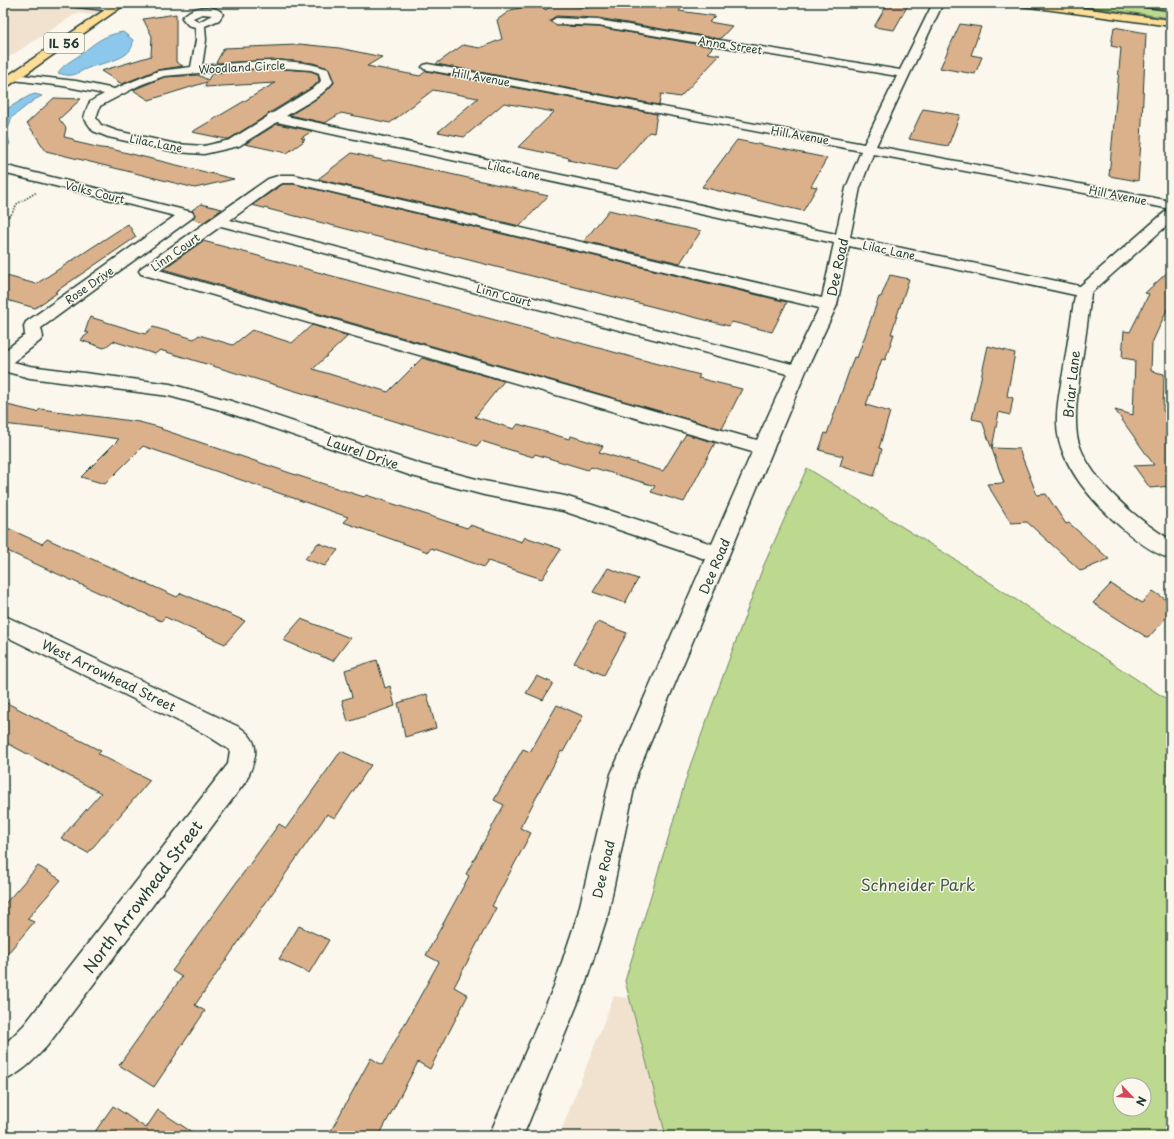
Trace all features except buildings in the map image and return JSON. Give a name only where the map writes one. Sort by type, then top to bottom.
[{"type":"main road","points":[[1022,3],[1171,23]]},
{"type":"main road","name":"IL 56","points":[[8,80],[118,6]]},
{"type":"street","points":[[69,3],[118,6]]},
{"type":"street","name":"Dee Road","points":[[506,1136],[569,988],[593,914],[624,774],[797,371],[829,306],[853,188],[904,74],[938,3]]},
{"type":"street","name":"Anna Street","points":[[556,21],[598,24],[904,74]]},
{"type":"street","points":[[196,70],[201,40],[200,26]]},
{"type":"street","name":"Woodland Circle","points":[[113,93],[162,73],[287,64],[312,66],[324,71],[327,82],[319,90],[273,117]]},
{"type":"street","name":"Hill Avenue","points":[[428,67],[1171,204]]},
{"type":"street","points":[[8,80],[62,81],[113,93]]},
{"type":"street","name":"Lilac Lane","points":[[113,93],[94,104],[90,118],[97,128],[113,134],[176,148],[204,150],[234,143],[273,117],[1083,292]]},
{"type":"street","name":"Volks Court","points":[[3,169],[188,216]]},
{"type":"street","points":[[219,221],[273,182],[281,179],[294,179],[829,306]]},
{"type":"street","points":[[1083,292],[1171,214]]},
{"type":"street","name":"Rose Drive","points":[[3,361],[34,337],[32,326],[188,216]]},
{"type":"street","name":"Linn Court","points":[[764,449],[147,271],[219,221],[797,371]]},
{"type":"street","name":"Briar Lane","points":[[1083,292],[1066,412],[1068,437],[1077,460],[1106,502],[1147,537],[1171,551]]},
{"type":"street","name":"Laurel Drive","points":[[3,365],[30,372],[170,390],[224,405],[419,471],[484,488],[565,504],[719,555]]},
{"type":"street","name":"West Arrowhead Street","points":[[3,624],[214,726]]},
{"type":"street","name":"North Arrowhead Street","points":[[3,1065],[16,1056],[36,1035],[237,772],[243,756],[243,748],[240,741],[214,726]]},
{"type":"path","points":[[3,219],[11,215],[17,204],[38,192]]},
{"type":"shaded area","points":[[3,3],[27,6],[33,3],[117,3],[98,16],[77,13],[3,61]]},
{"type":"shaded area","points":[[614,996],[629,998],[666,1136],[559,1136]]},
{"type":"green space","points":[[1057,3],[1171,3],[1171,18],[1068,4]]},
{"type":"green space","name":"Schneider Park","points":[[807,468],[959,562],[1171,702],[1171,1136],[666,1136],[625,981],[690,766],[763,567]]},
{"type":"water","points":[[123,32],[133,40],[132,47],[123,56],[88,68],[73,75],[58,73],[66,64],[98,41],[109,35]]},
{"type":"water","points":[[35,94],[42,96],[34,100],[11,118],[10,124],[6,131],[10,144],[3,149],[3,111]]},
{"type":"railway","points":[[1112,3],[1171,11]]}]
